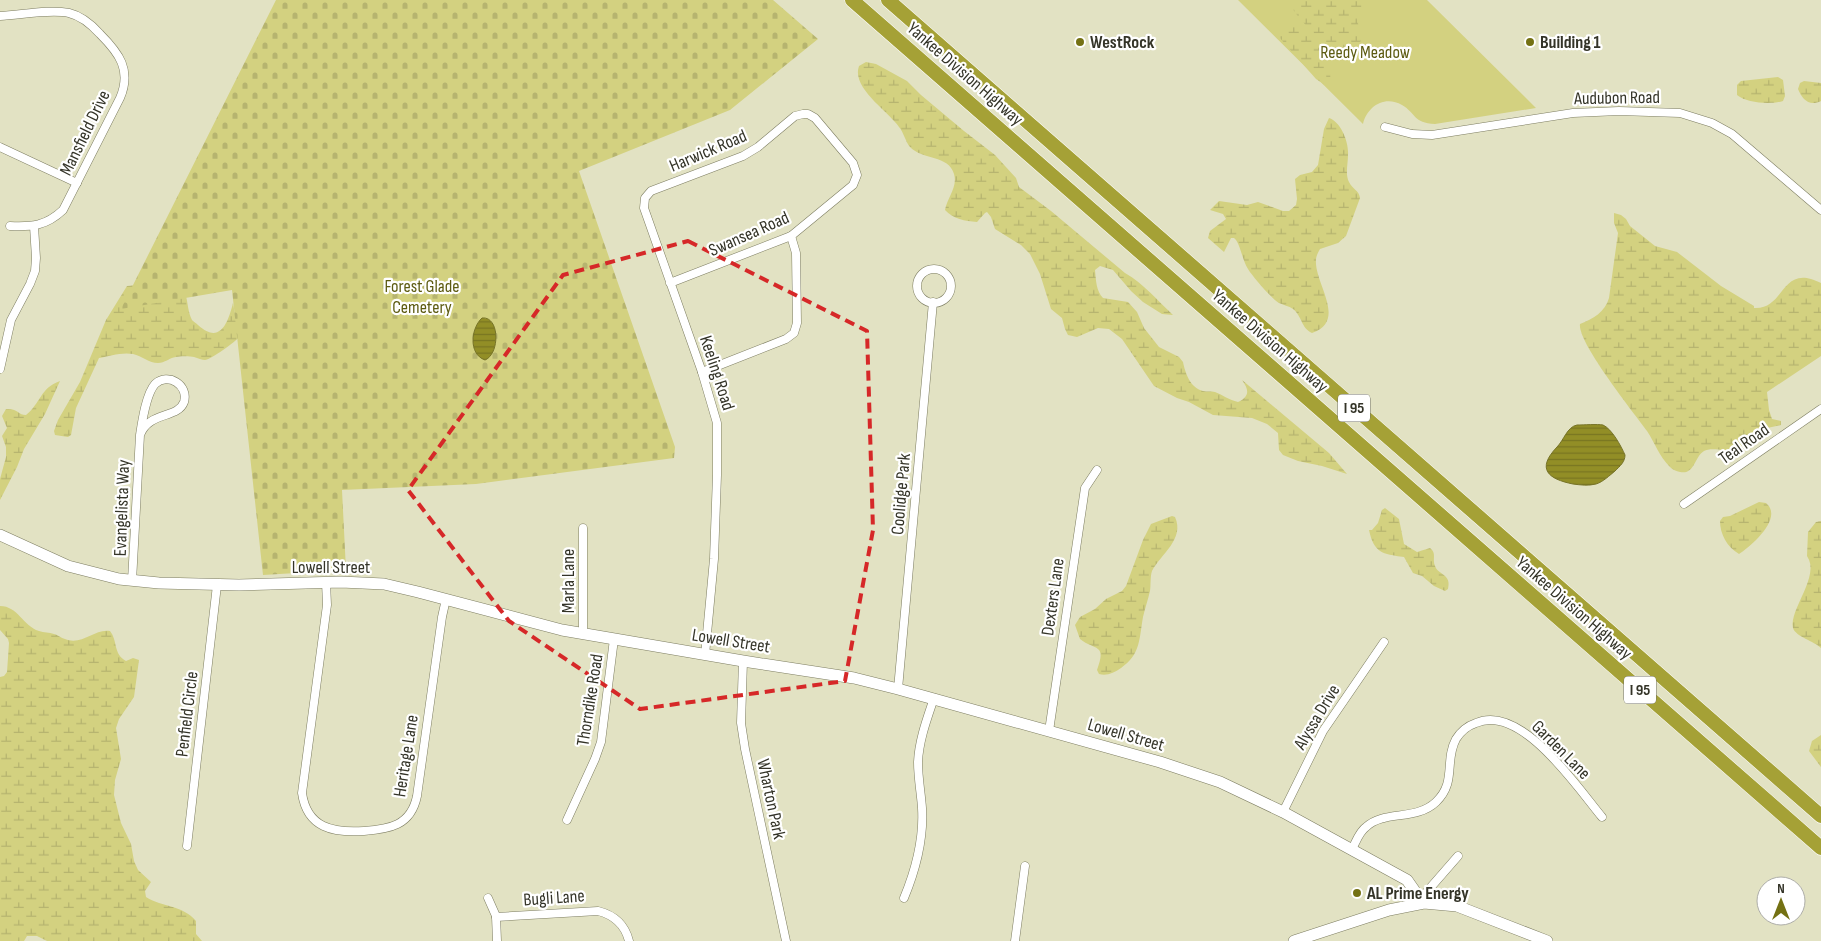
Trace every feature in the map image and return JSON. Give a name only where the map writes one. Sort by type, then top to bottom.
[{"type":"highway","name":"Yankee Division Highway","points":[[852,0],[1821,848]]},
{"type":"highway","name":"Yankee Division Highway","points":[[888,0],[1821,816]]},
{"type":"main road","name":"Lowell Street","points":[[0,535],[68,566],[104,576],[132,581],[261,586],[326,582],[384,584],[542,626],[705,655],[842,676],[898,688],[1195,773],[1238,790],[1283,812],[1407,880],[1414,890],[1417,903]]},
{"type":"main road","points":[[1294,941],[1372,915],[1417,903],[1438,903],[1457,906],[1547,941]]},
{"type":"street","name":"Mansfield Drive","points":[[0,16],[57,12],[74,14],[93,26],[112,46],[120,57],[124,75],[122,94],[62,210],[47,222],[34,226],[10,226]]},
{"type":"street","name":"Audubon Road","points":[[1385,127],[1412,134],[1432,135],[1573,113],[1628,111],[1680,113],[1712,123],[1732,134],[1821,210]]},
{"type":"street","name":"Harwick Road","points":[[645,198],[651,191],[749,152],[795,116],[805,114]]},
{"type":"street","name":"Swansea Road","points":[[670,283],[791,236],[851,186],[857,175],[856,167],[815,118],[805,114]]},
{"type":"street","points":[[0,147],[77,183]]},
{"type":"street","name":"Keeling Road","points":[[645,198],[644,208],[702,372],[717,425],[714,558],[705,655]]},
{"type":"street","points":[[0,369],[12,320],[30,284],[34,271],[36,258],[34,226]]},
{"type":"street","points":[[702,372],[789,338],[794,333],[797,323],[796,253],[791,236]]},
{"type":"street","points":[[935,269],[947,274],[951,286],[945,298],[933,302],[922,297],[918,291],[918,284],[919,278],[923,273],[935,269]]},
{"type":"street","name":"Coolidge Park","points":[[898,688],[933,302]]},
{"type":"street","name":"Evangelista Way","points":[[132,581],[140,436],[146,405],[155,384],[167,379],[180,384],[185,396],[182,406],[176,411],[150,421],[140,436]]},
{"type":"street","name":"Teal Road","points":[[1684,504],[1821,409]]},
{"type":"street","name":"Dexters Lane","points":[[1049,732],[1084,490],[1097,470]]},
{"type":"street","name":"Marla Lane","points":[[583,634],[584,528]]},
{"type":"street","name":"Heritage Lane","points":[[326,582],[327,605],[302,792],[306,806],[314,818],[325,827],[339,831],[389,828],[405,820],[413,809],[417,796],[446,599]]},
{"type":"street","name":"Penfield Circle","points":[[187,846],[217,585]]},
{"type":"street","name":"Thorndike Road","points":[[567,820],[601,742],[614,639]]},
{"type":"street","name":"Alyssa Drive","points":[[1283,812],[1323,731],[1384,642]]},
{"type":"street","name":"Wharton Park","points":[[742,661],[741,713],[745,749],[786,941]]},
{"type":"street","points":[[904,898],[914,872],[920,845],[922,807],[918,761],[920,745],[934,698]]},
{"type":"street","name":"Garden Lane","points":[[1352,849],[1361,832],[1371,823],[1414,814],[1434,804],[1447,788],[1455,740],[1464,729],[1484,720],[1507,722],[1528,736],[1558,763],[1602,817]]},
{"type":"street","points":[[1417,903],[1458,856]]},
{"type":"street","points":[[1015,941],[1024,866]]},
{"type":"street","points":[[488,898],[496,917],[497,941]]},
{"type":"street","name":"Bugli Lane","points":[[496,917],[598,911],[608,914],[617,920],[624,927],[629,941]]},
{"type":"highlighted area","points":[[688,241],[867,331],[873,530],[845,681],[640,709],[509,621],[408,490],[563,275]]},
{"type":"green space","name":"Forest Glade Cemetery","points":[[276,0],[773,0],[818,39],[730,110],[579,171],[675,447],[674,458],[476,484],[342,490],[346,570],[263,575],[232,290],[121,309]]},
{"type":"green space","name":"Reedy Meadow","points":[[1238,0],[1427,0],[1536,108],[1435,124],[1419,120],[1407,108],[1389,101],[1377,104],[1372,108],[1368,112],[1363,124]]},
{"type":"green space","points":[[1289,0],[1363,0],[1358,23],[1361,41],[1345,51],[1334,51],[1302,20]]},
{"type":"green space","points":[[1296,25],[1311,37],[1329,63],[1331,84],[1325,85],[1316,79],[1272,29]]},
{"type":"green space","points":[[866,62],[876,64],[907,81],[921,95],[995,155],[1016,178],[1019,187],[1150,292],[1173,315],[1162,314],[1143,302],[1113,270],[1100,266],[1095,270],[1098,289],[1103,298],[1128,302],[1137,312],[1144,328],[1159,347],[1179,357],[1183,362],[1187,375],[1195,387],[1203,391],[1215,392],[1238,402],[1245,397],[1247,392],[1242,380],[1329,453],[1347,474],[1283,455],[1279,450],[1278,433],[1267,424],[1252,418],[1213,415],[1154,386],[1122,339],[1109,329],[1098,328],[1077,337],[1068,335],[1062,318],[1051,309],[1040,274],[1030,254],[1021,245],[995,229],[987,212],[977,222],[959,219],[945,210],[955,183],[951,168],[947,164],[921,154],[910,147],[899,127],[865,91],[860,83],[858,74],[859,66]]},
{"type":"green space","points":[[1778,77],[1783,80],[1785,96],[1783,101],[1772,103],[1759,102],[1746,100],[1737,95],[1737,85],[1741,81]]},
{"type":"green space","points":[[1804,81],[1821,83],[1821,101],[1813,103],[1804,99],[1798,89],[1800,83]]},
{"type":"green space","points":[[1329,118],[1341,128],[1346,139],[1348,179],[1360,198],[1346,236],[1338,243],[1320,249],[1317,256],[1317,269],[1329,311],[1328,320],[1322,327],[1312,333],[1308,331],[1293,309],[1279,303],[1250,273],[1238,243],[1234,238],[1231,238],[1224,252],[1208,238],[1210,231],[1226,219],[1223,214],[1210,210],[1219,201],[1247,205],[1258,202],[1283,211],[1289,211],[1296,205],[1295,179],[1300,175],[1312,172],[1318,165],[1324,129]]},
{"type":"green space","points":[[1614,213],[1626,219],[1630,226],[1655,246],[1677,252],[1721,286],[1754,306],[1754,308],[1764,307],[1772,302],[1790,282],[1798,278],[1808,278],[1821,283],[1821,356],[1767,392],[1772,419],[1781,421],[1781,425],[1758,430],[1752,439],[1734,452],[1714,449],[1704,451],[1689,471],[1680,472],[1671,468],[1666,463],[1647,431],[1597,361],[1582,333],[1580,324],[1598,314],[1605,307],[1609,298],[1618,233],[1614,223]]},
{"type":"green space","points":[[138,285],[186,296],[192,320],[206,331],[212,333],[222,329],[226,324],[233,303],[239,337],[223,350],[205,360],[180,356],[158,363],[129,354],[116,354],[99,358],[76,408],[71,435],[68,437],[55,435],[54,431],[58,420],[80,382],[106,320],[127,286]]},
{"type":"green space","points":[[60,381],[45,414],[24,449],[0,500],[0,479],[6,457],[6,447],[2,436],[7,428],[2,416],[6,409],[26,415],[48,388]]},
{"type":"green space","points":[[1759,502],[1766,503],[1770,509],[1769,524],[1751,545],[1739,554],[1725,540],[1721,531],[1720,521],[1723,517],[1730,516]]},
{"type":"green space","points":[[1385,508],[1399,519],[1404,544],[1417,552],[1430,548],[1432,550],[1435,566],[1448,580],[1448,589],[1445,591],[1434,586],[1422,576],[1413,573],[1404,557],[1390,555],[1376,548],[1369,530],[1372,530],[1378,523],[1382,510]]},
{"type":"green space","points":[[1172,516],[1175,517],[1177,532],[1171,546],[1152,571],[1150,591],[1136,652],[1128,663],[1113,673],[1099,674],[1097,670],[1101,655],[1100,651],[1080,639],[1075,625],[1080,617],[1095,609],[1106,599],[1122,591],[1126,586],[1151,524]]},
{"type":"green space","points":[[1821,521],[1821,648],[1795,631],[1793,620],[1808,583],[1810,573],[1810,564],[1807,556],[1808,532],[1816,522]]},
{"type":"green space","points":[[0,606],[11,609],[29,625],[41,632],[52,633],[71,641],[83,639],[99,632],[110,631],[117,651],[122,658],[126,661],[133,658],[139,660],[134,697],[119,719],[116,728],[121,759],[115,780],[114,795],[121,823],[131,844],[134,861],[138,870],[151,882],[145,891],[146,897],[191,916],[196,921],[196,934],[202,941],[47,941],[37,936],[27,936],[24,941],[0,941],[0,677],[4,676],[7,672],[9,643],[0,630]]},
{"type":"green space","points":[[1821,735],[1821,767],[1809,751],[1812,741]]},
{"type":"shaded area","points":[[482,318],[488,319],[492,323],[496,336],[493,351],[485,360],[476,352],[473,340],[475,328]]},
{"type":"shaded area","points":[[1577,425],[1603,425],[1616,438],[1625,455],[1619,467],[1596,484],[1582,485],[1564,482],[1551,476],[1546,467],[1547,461],[1568,431]]},
{"type":"place","name":"WestRock","points":[[1080,42]]},
{"type":"place","name":"Building 1","points":[[1530,42]]},
{"type":"place","name":"AL Prime Energy","points":[[1357,893]]}]
